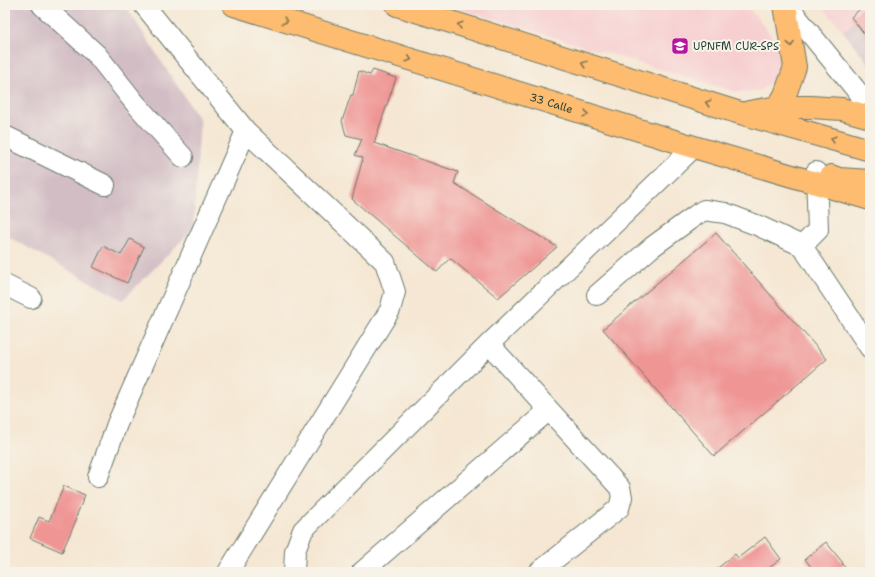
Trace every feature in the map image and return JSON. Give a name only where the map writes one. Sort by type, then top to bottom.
[{"type":"main road","name":"33 Calle","points":[[234,5],[694,147],[816,178],[870,199]]},
{"type":"main road","points":[[397,5],[740,113],[870,150]]},
{"type":"main road","points":[[778,108],[785,95],[795,67],[786,5]]},
{"type":"main road","points":[[740,113],[778,108],[811,107],[842,109],[870,116]]},
{"type":"main road","points":[[816,178],[839,178],[870,181]]},
{"type":"street","points":[[42,5],[97,55],[135,103],[183,157]]},
{"type":"street","points":[[144,5],[246,131],[385,262],[395,292],[390,310],[228,572]]},
{"type":"street","points":[[786,5],[870,108]]},
{"type":"street","points":[[98,477],[117,424],[246,131]]},
{"type":"street","points":[[5,136],[105,185]]},
{"type":"street","points":[[294,572],[295,551],[303,530],[489,344],[694,147]]},
{"type":"street","points":[[802,246],[818,230],[816,178]]},
{"type":"street","points":[[597,295],[652,247],[696,214],[704,210],[725,213],[759,226],[802,246],[870,348]]},
{"type":"street","points":[[5,285],[31,298]]},
{"type":"street","points":[[489,344],[620,488],[622,497],[619,508],[539,572]]},
{"type":"street","points":[[362,572],[549,410]]},
{"type":"shaded area","points":[[5,5],[125,5],[200,121],[193,229],[123,300],[5,235]]},
{"type":"shaded area","name":"UPNFM CUR-SPS","points":[[447,5],[747,5],[770,34],[781,59],[775,79],[760,91],[736,92]]},
{"type":"shaded area","points":[[821,5],[870,5],[870,9],[843,31]]},
{"type":"shaded area","points":[[870,9],[870,66],[843,31]]},
{"type":"building","points":[[865,5],[870,5],[870,41],[851,17]]},
{"type":"building","points":[[373,70],[396,78],[374,143],[458,172],[454,183],[557,247],[498,298],[450,258],[437,272],[352,199],[363,158],[355,155],[362,139],[346,135],[342,121],[351,95],[353,95],[359,71],[370,75]]},
{"type":"building","points":[[716,233],[827,359],[714,456],[603,329]]},
{"type":"building","points":[[130,239],[144,247],[127,283],[93,267],[103,246],[121,255]]},
{"type":"building","points":[[64,486],[85,495],[62,552],[30,538],[39,517],[49,521]]},
{"type":"building","points":[[765,537],[781,559],[764,572],[713,572],[735,554],[738,558]]},
{"type":"building","points":[[826,542],[849,572],[815,572],[805,559]]},
{"type":"place","name":"UPNFM CUR-SPS","points":[[680,46]]}]
